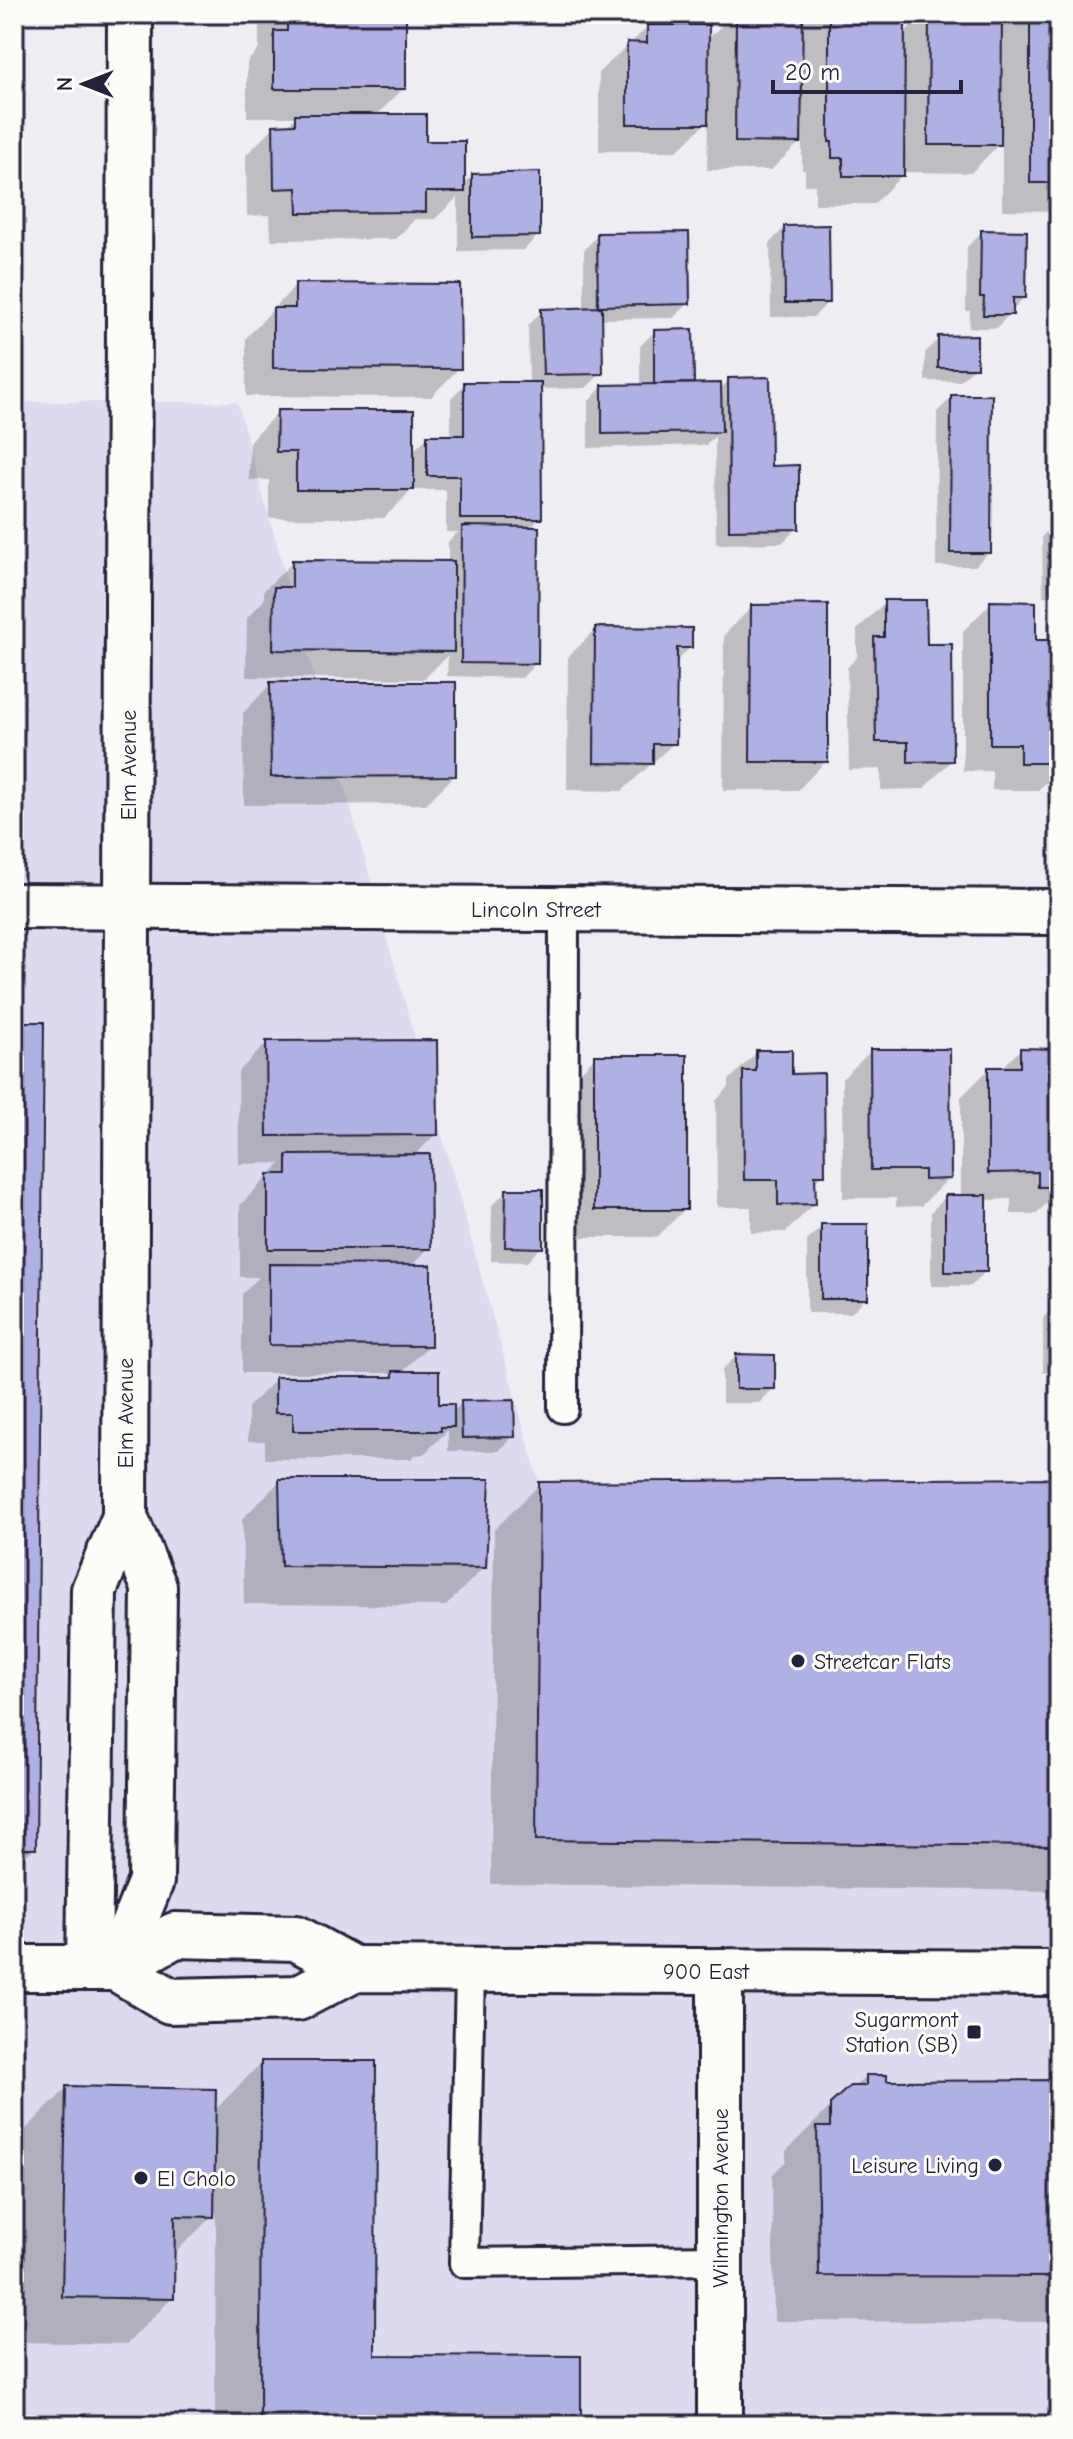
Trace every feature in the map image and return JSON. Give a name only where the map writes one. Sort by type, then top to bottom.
[{"type":"street","name":"Elm Avenue","points":[[102,1968],[94,1590],[125,1517],[130,14]]},
{"type":"street","name":"Lincoln Street","points":[[14,906],[1059,912]]},
{"type":"street","name":"Elm Avenue","points":[[102,1968],[151,1881],[154,1587],[125,1517]]},
{"type":"street","name":"900 East","points":[[14,1968],[102,1968],[175,1935],[296,1938],[353,1969],[1059,1973]]},
{"type":"street","name":"900 East","points":[[102,1968],[170,2001],[298,1998],[353,1969]]},
{"type":"street","name":"Wilmington Avenue","points":[[720,1971],[720,2425]]},
{"type":"lane","points":[[563,1408],[564,909]]},
{"type":"lane","points":[[470,1970],[464,2263],[720,2260]]},
{"type":"shaded area","points":[[14,402],[237,402],[539,1482],[1059,1478],[1059,2425],[14,2425]]},
{"type":"building","points":[[287,14],[406,14],[406,89],[274,89],[274,31],[287,31]]},
{"type":"building","points":[[736,14],[803,14],[801,143],[735,142]]},
{"type":"building","points":[[829,14],[905,14],[904,176],[843,176],[843,158],[832,158],[832,142],[829,142]]},
{"type":"building","points":[[929,14],[1002,14],[1001,145],[928,145]]},
{"type":"building","points":[[1030,14],[1059,14],[1059,183],[1030,183]]},
{"type":"building","points":[[647,25],[709,25],[708,124],[627,124],[627,42],[647,43]]},
{"type":"building","points":[[295,114],[426,114],[426,141],[465,141],[465,192],[426,192],[426,212],[298,213],[297,188],[274,189],[273,125],[295,124]]},
{"type":"building","points":[[540,172],[540,236],[472,237],[472,174]]},
{"type":"building","points":[[829,225],[830,303],[785,303],[784,226]]},
{"type":"building","points":[[981,230],[1027,231],[1026,298],[1013,298],[1013,315],[983,315],[984,297],[980,297]]},
{"type":"building","points":[[689,232],[690,304],[598,306],[597,233]]},
{"type":"building","points":[[295,283],[460,284],[461,369],[273,368],[273,308],[295,308]]},
{"type":"building","points":[[602,307],[603,374],[543,375],[541,309]]},
{"type":"building","points":[[693,329],[694,383],[654,384],[654,330]]},
{"type":"building","points":[[977,335],[977,368],[938,368],[938,336]]},
{"type":"building","points":[[770,377],[771,466],[799,465],[799,529],[729,530],[728,378]]},
{"type":"building","points":[[464,382],[541,382],[542,519],[460,519],[460,476],[427,476],[427,435],[464,435]]},
{"type":"building","points":[[721,383],[722,432],[602,434],[602,385]]},
{"type":"building","points":[[951,395],[992,395],[991,553],[950,553]]},
{"type":"building","points":[[277,410],[414,410],[414,490],[296,490],[296,452],[276,452]]},
{"type":"building","points":[[1056,519],[1059,519],[1059,583],[1057,583]]},
{"type":"building","points":[[462,526],[539,527],[538,664],[461,663]]},
{"type":"building","points":[[292,560],[454,561],[454,652],[273,650],[274,587],[292,587]]},
{"type":"building","points":[[884,600],[926,600],[927,644],[952,644],[953,761],[908,762],[908,742],[876,742],[874,637],[884,637]]},
{"type":"building","points":[[990,601],[1036,602],[1036,640],[1059,640],[1059,763],[1020,763],[1020,744],[990,744]]},
{"type":"building","points":[[828,604],[828,762],[750,762],[751,605]]},
{"type":"building","points":[[595,627],[692,628],[692,648],[677,648],[676,744],[653,744],[653,764],[594,763]]},
{"type":"building","points":[[270,682],[456,682],[456,776],[271,777]]},
{"type":"building","points":[[14,1022],[44,1022],[36,1849],[14,1849]]},
{"type":"building","points":[[437,1040],[438,1135],[267,1136],[266,1041]]},
{"type":"building","points":[[1020,1048],[1059,1049],[1059,1187],[1038,1187],[1038,1172],[988,1173],[988,1067],[1020,1067]]},
{"type":"building","points":[[870,1049],[950,1049],[951,1179],[924,1180],[924,1170],[871,1170]]},
{"type":"building","points":[[756,1050],[792,1050],[792,1074],[824,1073],[825,1175],[815,1175],[816,1204],[778,1205],[778,1180],[744,1180],[743,1071],[756,1071]]},
{"type":"building","points":[[594,1055],[687,1055],[687,1210],[594,1210]]},
{"type":"building","points":[[430,1154],[431,1249],[268,1249],[268,1174],[287,1174],[287,1155]]},
{"type":"building","points":[[506,1189],[543,1189],[543,1248],[505,1247]]},
{"type":"building","points":[[945,1195],[987,1195],[987,1272],[945,1272]]},
{"type":"building","points":[[821,1224],[868,1224],[868,1299],[821,1299]]},
{"type":"building","points":[[269,1264],[431,1265],[431,1346],[269,1345]]},
{"type":"building","points":[[736,1354],[775,1355],[775,1389],[736,1389]]},
{"type":"building","points":[[393,1371],[439,1371],[439,1404],[454,1404],[454,1427],[441,1427],[441,1431],[293,1431],[293,1413],[275,1413],[275,1377],[393,1377]]},
{"type":"building","points":[[514,1400],[515,1437],[462,1438],[461,1401]]},
{"type":"building","name":"Streetcar Flats","points":[[1059,1478],[1059,1846],[536,1840],[539,1482]]},
{"type":"building","points":[[279,1479],[490,1479],[486,1568],[281,1566]]},
{"type":"building","points":[[261,2061],[376,2061],[375,2355],[581,2356],[581,2425],[260,2425]]},
{"type":"building","points":[[866,2075],[887,2075],[887,2081],[1059,2080],[1059,2277],[819,2276],[817,2127],[830,2127],[830,2104],[850,2086],[866,2086]]},
{"type":"building","points":[[66,2086],[216,2089],[214,2217],[175,2216],[174,2299],[62,2297]]},
{"type":"place","name":"Streetcar Flats","points":[[798,1661]]},
{"type":"place","name":"Sugarmont Station (SB)","points":[[974,2032]]},
{"type":"place","name":"Leisure Living","points":[[995,2165]]},
{"type":"place","name":"El Cholo","points":[[141,2178]]}]
